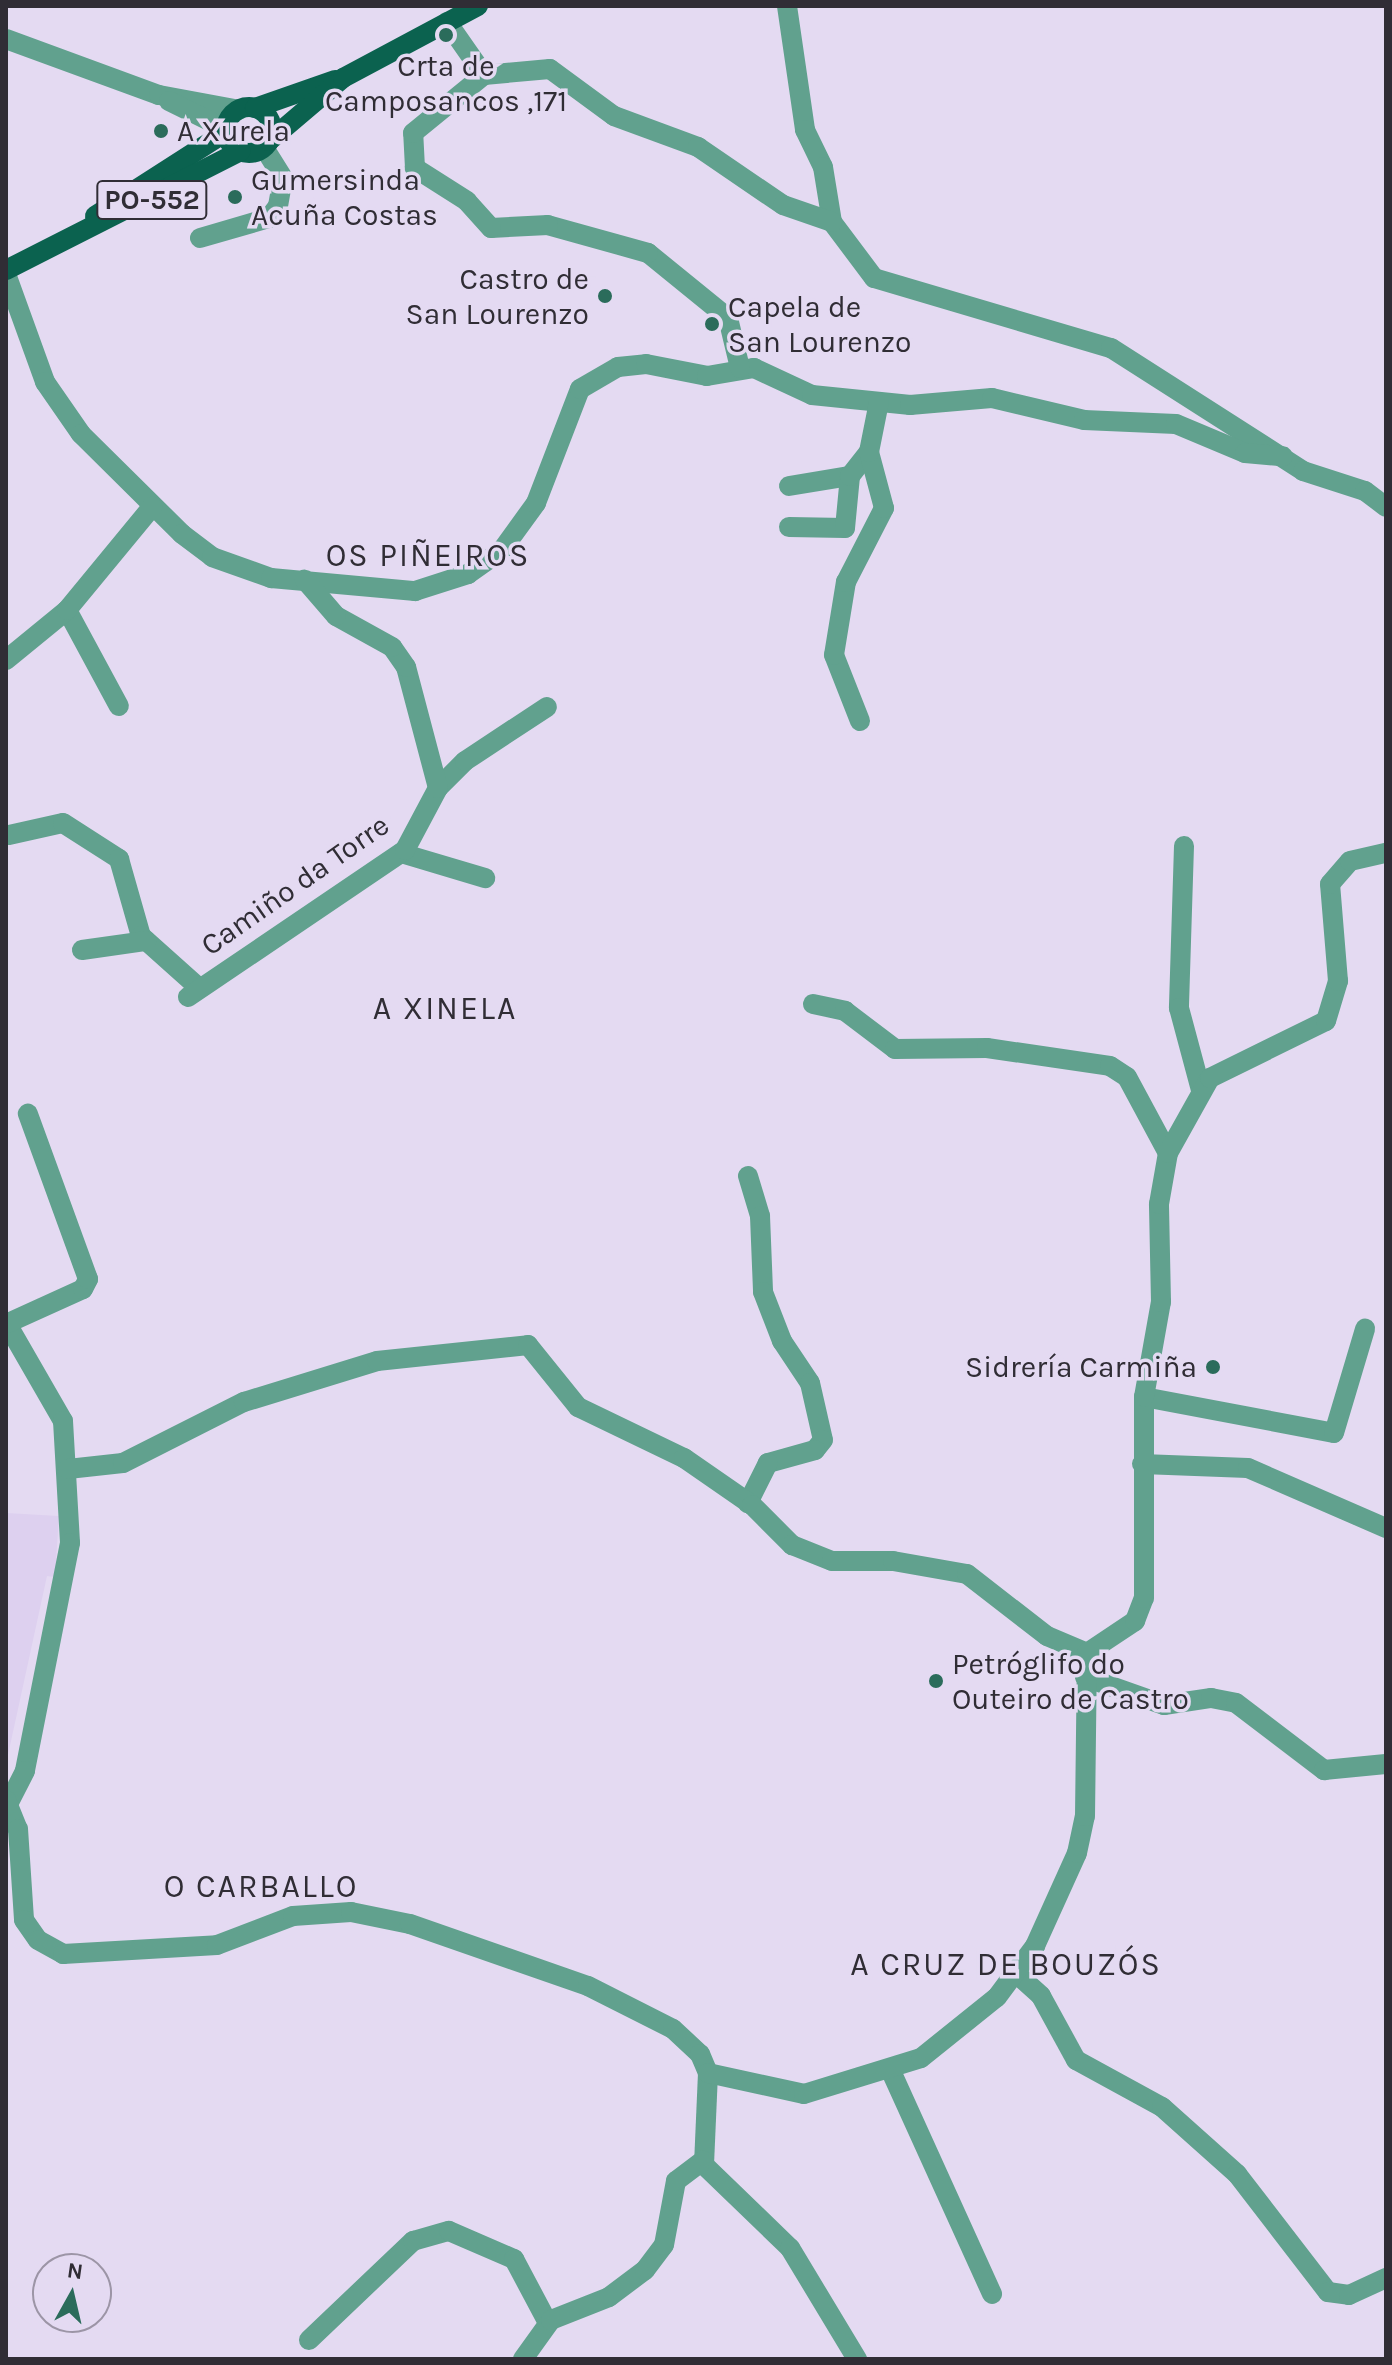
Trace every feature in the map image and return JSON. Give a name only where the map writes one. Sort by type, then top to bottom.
[{"type":"main road","points":[[247,109],[343,78],[478,6]]},
{"type":"main road","points":[[267,144],[343,78]]},
{"type":"main road","points":[[247,109],[269,119],[267,144]]},
{"type":"main road","name":"PO-552","points":[[6,272],[59,241],[226,130],[247,109]]},
{"type":"main road","name":"PO-552","points":[[226,130],[241,151]]},
{"type":"main road","name":"PO-552","points":[[59,241],[241,151],[267,144]]},
{"type":"street","points":[[787,6],[805,130],[823,167],[832,222],[874,278],[1111,348],[1283,456],[1386,507]]},
{"type":"street","points":[[447,22],[484,75]]},
{"type":"street","points":[[6,39],[159,95],[226,130]]},
{"type":"street","points":[[740,368],[728,318],[648,253],[548,225],[491,228],[467,201],[415,168],[413,133],[484,75],[550,69],[614,116],[698,147],[783,205],[832,222]]},
{"type":"street","points":[[159,95],[247,109]]},
{"type":"street","points":[[192,151],[198,118]]},
{"type":"street","points":[[200,238],[269,218],[278,206],[283,178],[267,144]]},
{"type":"street","points":[[6,272],[55,401],[152,507],[212,557],[244,572],[415,591],[468,574],[518,532],[580,389],[594,379],[646,364],[707,376],[740,368],[812,395],[879,402],[992,398],[1084,420],[1176,424],[1245,453],[1283,456]]},
{"type":"street","points":[[860,721],[833,668],[846,582],[884,508],[869,452],[879,402]]},
{"type":"street","points":[[789,527],[840,533],[848,522],[850,476],[869,452]]},
{"type":"street","points":[[789,486],[850,476]]},
{"type":"street","points":[[6,660],[67,610],[152,507]]},
{"type":"street","points":[[305,580],[336,616],[392,647],[406,667],[438,788]]},
{"type":"street","points":[[67,610],[119,706]]},
{"type":"street","points":[[438,788],[465,761],[547,707]]},
{"type":"street","name":"Camiño da Torre","points":[[146,941],[192,991],[401,853],[423,827],[438,788]]},
{"type":"street","points":[[9,835],[63,823],[119,859],[146,941],[82,950]]},
{"type":"street","points":[[1184,846],[1179,1008],[1201,1090]]},
{"type":"street","points":[[401,853],[485,878]]},
{"type":"street","points":[[708,2073],[804,2094],[890,2069],[943,2046],[1018,1975],[1077,1853],[1085,1816],[1087,1653],[1141,1613],[1144,1397],[1161,1302],[1159,1204],[1168,1153],[1201,1090],[1225,1070],[1326,1021],[1338,981],[1330,884],[1350,861],[1386,853]]},
{"type":"street","points":[[813,1004],[845,1011],[895,1049],[987,1048],[1110,1066],[1127,1077],[1168,1153]]},
{"type":"street","points":[[28,1114],[88,1279],[83,1289],[7,1322],[57,1406],[68,1469],[68,1567],[25,1771],[10,1807],[19,1846],[24,1920],[38,1940],[63,1954],[217,1945],[312,1912],[389,1918],[616,1996],[690,2042],[708,2073],[703,2161],[790,2248],[857,2359]]},
{"type":"street","points":[[748,1176],[760,1216],[763,1292],[782,1341],[810,1383],[823,1440],[815,1450],[768,1463],[748,1503]]},
{"type":"street","points":[[1144,1397],[1334,1433],[1365,1329]]},
{"type":"street","points":[[68,1469],[123,1463],[244,1402],[377,1361],[528,1345],[578,1407],[674,1452],[748,1503],[792,1545],[832,1561],[893,1561],[967,1574],[1047,1636],[1087,1653]]},
{"type":"street","points":[[1142,1464],[1248,1468],[1386,1528]]},
{"type":"street","points":[[1085,1677],[1164,1705],[1211,1698],[1236,1703],[1324,1770],[1386,1764]]},
{"type":"street","points":[[6,1865],[19,1846]]},
{"type":"street","points":[[1018,1975],[1041,1996],[1076,2060],[1162,2107],[1237,2174],[1328,2292],[1349,2295],[1386,2278]]},
{"type":"street","points":[[890,2069],[992,2294]]},
{"type":"street","points":[[523,2359],[548,2323],[609,2297],[645,2270],[664,2245],[676,2181],[703,2161]]},
{"type":"street","points":[[309,2340],[413,2241],[449,2231],[514,2259],[548,2323]]},
{"type":"shaded area","points":[[6,1513],[59,1516],[55,1577],[47,1576],[6,1764]]},
{"type":"place","name":"Crta de Camposancos ,171","points":[[446,35]]},
{"type":"place","name":"A Xurela","points":[[161,131]]},
{"type":"place","name":"Gumersinda Acuña Costas","points":[[235,197]]},
{"type":"place","name":"Castro de San Lourenzo","points":[[605,296]]},
{"type":"place","name":"Capela de San Lourenzo","points":[[712,324]]},
{"type":"place","name":"Sidrería Carmiña","points":[[1213,1367]]},
{"type":"place","name":"Petróglifo do Outeiro de Castro","points":[[936,1681]]},
{"type":"district","name":"OS PIÑEIROS","points":[[428,556]]},
{"type":"district","name":"A XINELA","points":[[445,1009]]},
{"type":"district","name":"O CARBALLO","points":[[261,1887]]},
{"type":"district","name":"A CRUZ DE BOUZÓS","points":[[1006,1965]]}]
